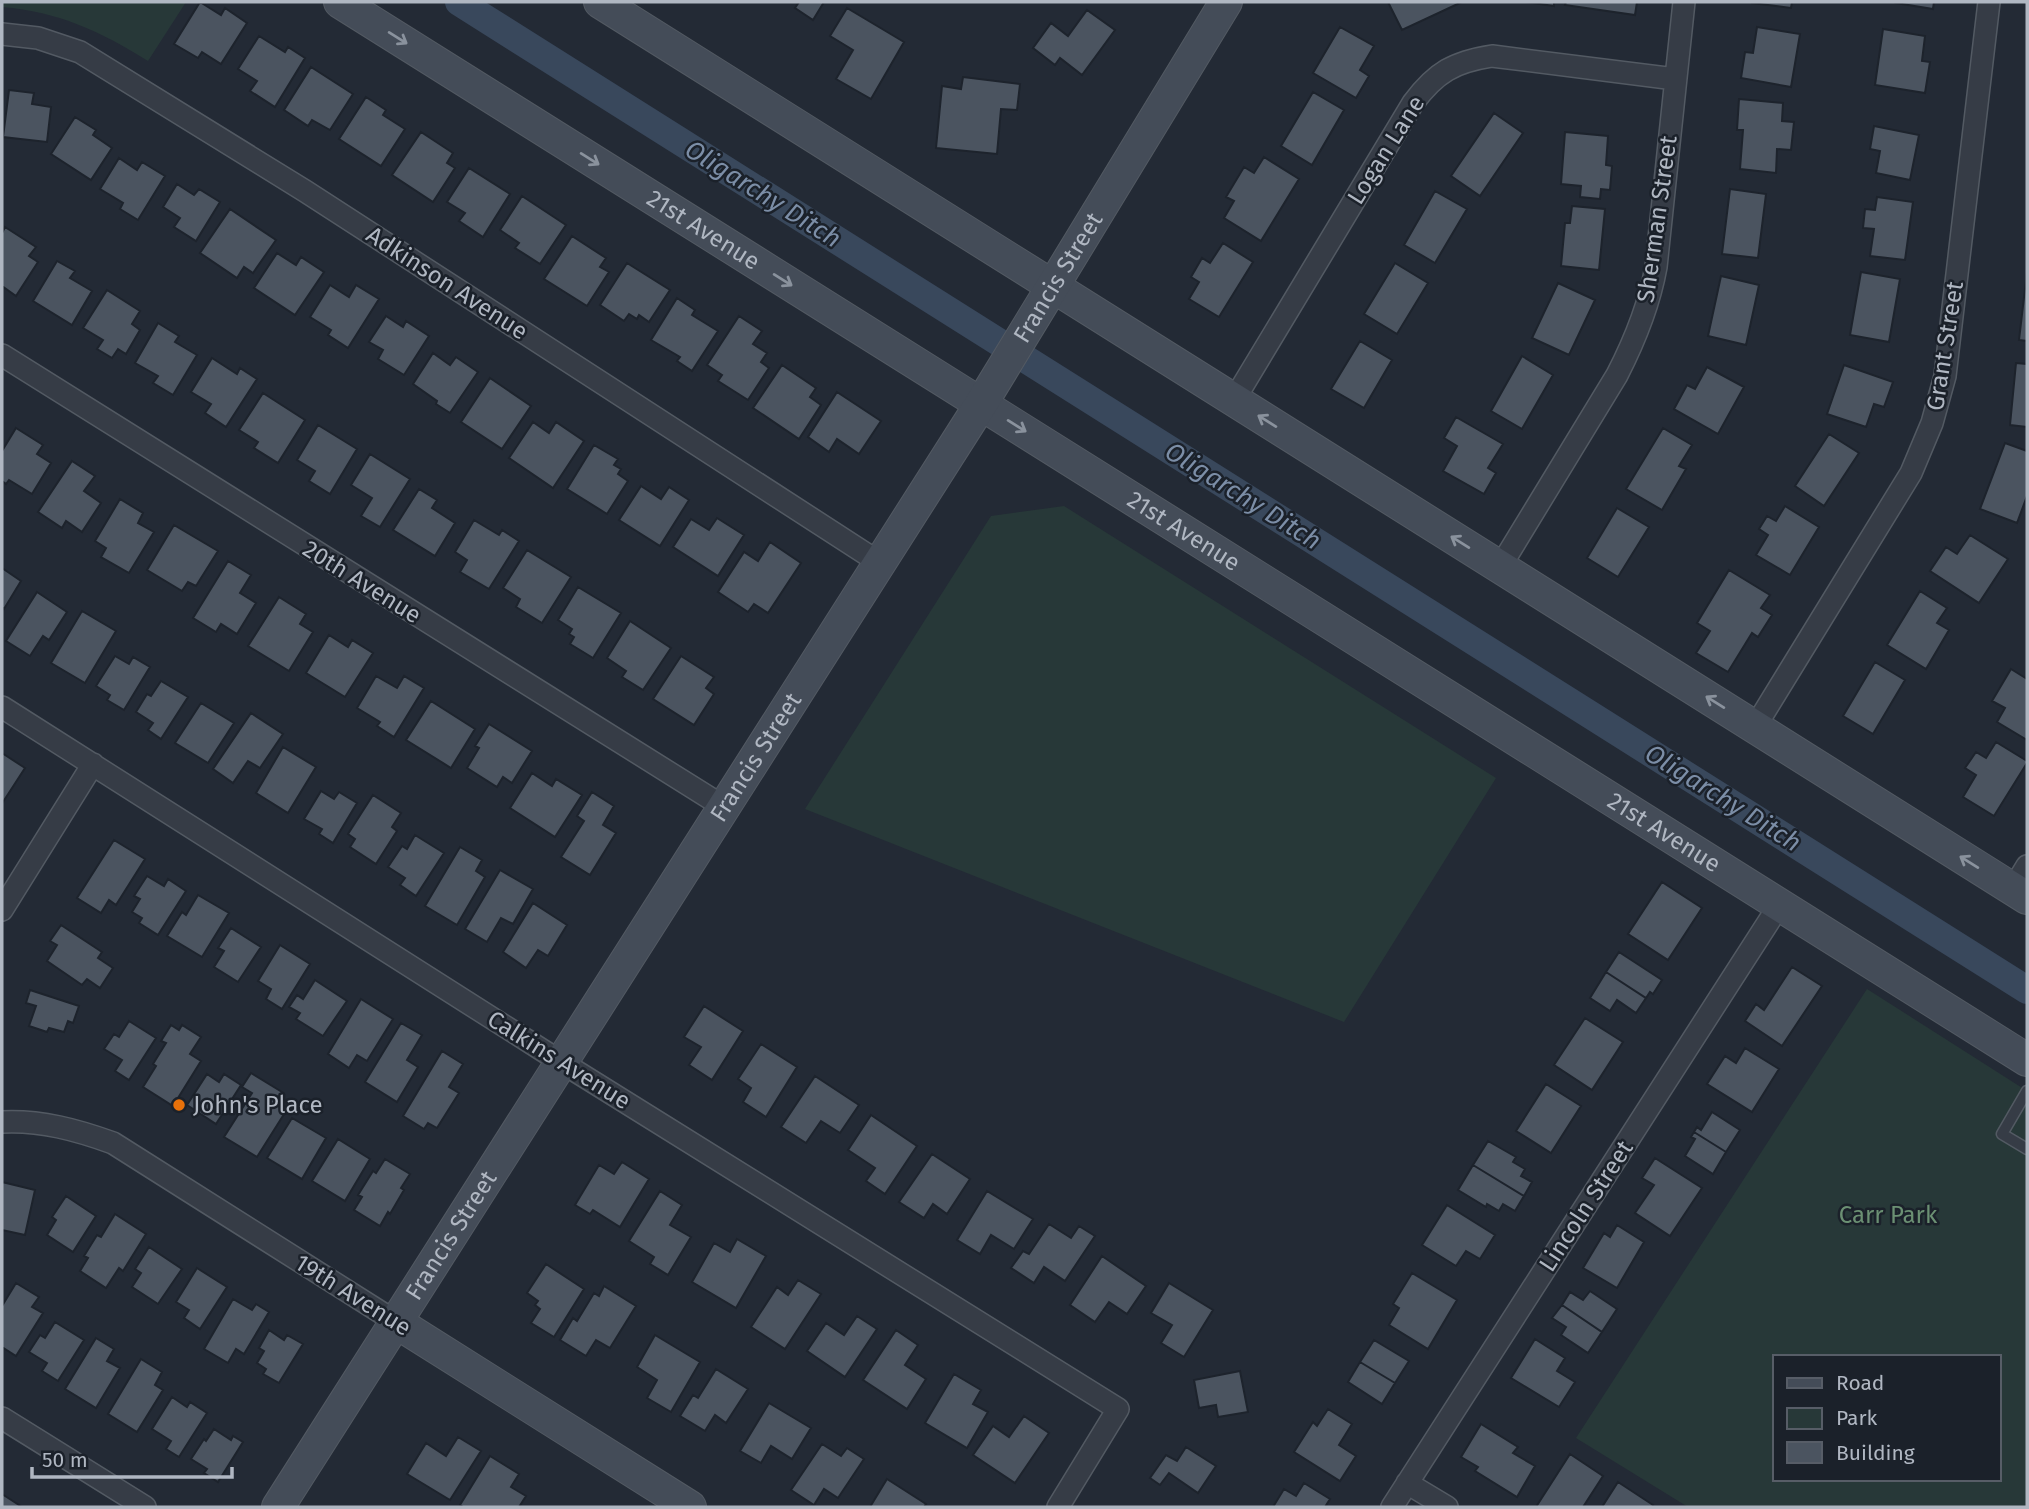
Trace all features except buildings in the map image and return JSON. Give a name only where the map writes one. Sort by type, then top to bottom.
[{"type":"street","name":"21st Avenue","points":[[340,2],[2027,1060]]},
{"type":"street","points":[[600,2],[1755,727],[2022,885]]},
{"type":"street","name":"Francis Street","points":[[278,1507],[981,404],[1226,2]]},
{"type":"street","name":"Sherman Street","points":[[1500,567],[1617,375],[1643,318],[1656,267],[1684,2]]},
{"type":"street","name":"Grant Street","points":[[1755,727],[1911,473],[1932,423],[1945,376],[1989,2]]},
{"type":"street","name":"Adkinson Avenue","points":[[2,34],[38,38],[80,52],[305,191],[880,563]]},
{"type":"street","name":"Logan Lane","points":[[1234,400],[1413,103],[1427,85],[1445,71],[1466,60],[1492,56],[1675,79]]},
{"type":"street","name":"20th Avenue","points":[[2,355],[724,807]]},
{"type":"street","name":"Calkins Avenue","points":[[2,707],[561,1062],[1118,1409],[1058,1507]]},
{"type":"street","points":[[2,910],[93,764]]},
{"type":"street","name":"Lincoln Street","points":[[1392,1507],[1780,904]]},
{"type":"street","name":"19th Avenue","points":[[2,1122],[19,1121],[74,1129],[113,1143],[690,1507]]},
{"type":"street","points":[[2,1418],[145,1507]]},
{"type":"street","points":[[1407,1483],[1447,1507]]},
{"type":"lane","points":[[2027,1091],[2002,1134],[2027,1149]]},
{"type":"green space","points":[[2,2],[186,2],[148,61],[96,32],[61,18],[2,7]]},
{"type":"green space","points":[[1064,506],[1496,778],[1344,1022],[805,809],[991,516]]},
{"type":"green space","name":"Carr Park","points":[[1867,989],[2027,1091],[2027,1507],[1688,1507],[1576,1438]]},
{"type":"waterway","name":"Oligarchy Ditch","points":[[459,2],[2027,990]]},
{"type":"place","name":"John's Place","points":[[179,1105]]}]
